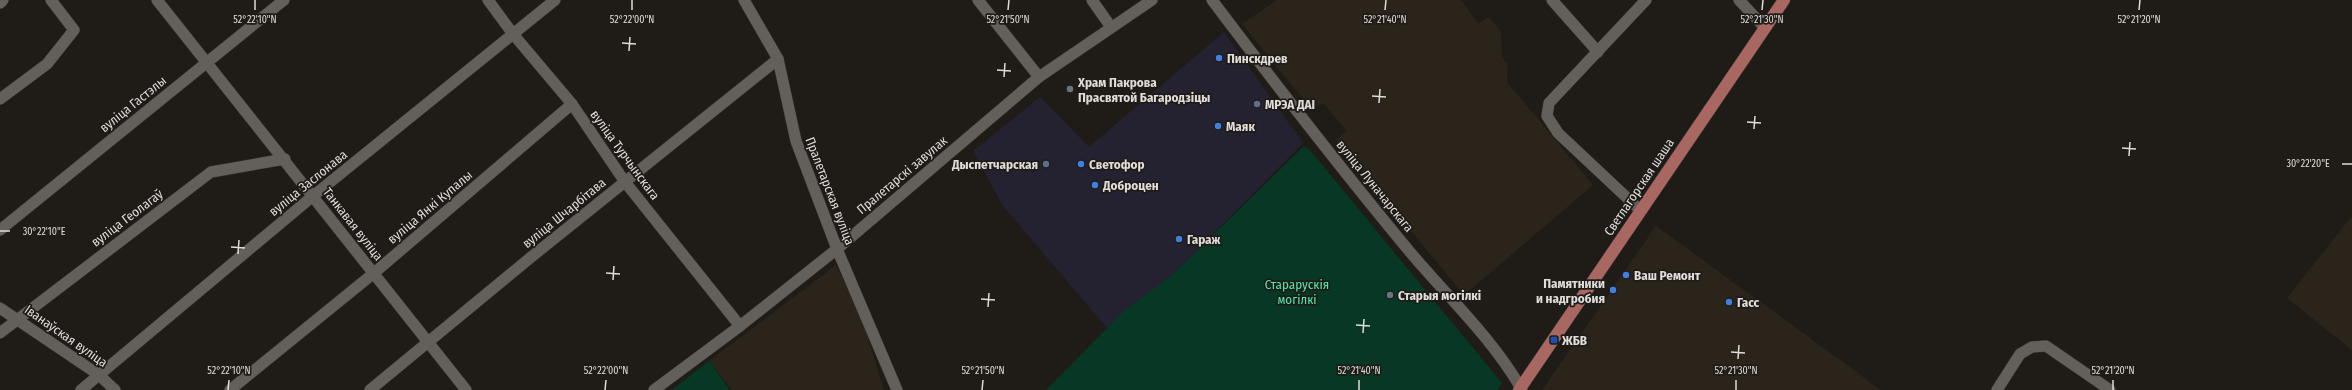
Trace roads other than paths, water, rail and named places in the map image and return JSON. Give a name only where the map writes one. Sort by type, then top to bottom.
[{"type":"main road","name":"Светлагорская шаша","points":[[1521,389],[1640,210],[1784,0]]},
{"type":"street","points":[[0,3],[3,0]]},
{"type":"street","points":[[0,99],[47,64],[74,30],[51,0]]},
{"type":"street","name":"Танкавая вуліца","points":[[157,0],[285,159],[466,390]]},
{"type":"street","name":"вуліца Гастэлы","points":[[0,230],[284,0]]},
{"type":"street","name":"вуліца Турчынскага","points":[[488,0],[513,34],[572,104],[625,182],[740,326]]},
{"type":"street","name":"вуліца Заслонава","points":[[81,390],[313,196],[555,0]]},
{"type":"street","name":"Пралетарская вуліца","points":[[744,0],[778,59],[796,141],[837,249],[897,390]]},
{"type":"street","points":[[978,0],[1039,77]]},
{"type":"street","points":[[1092,0],[1111,27]]},
{"type":"street","name":"Пралетарскі завулак","points":[[654,390],[740,326],[837,249],[1039,77],[1152,0]]},
{"type":"street","name":"вуліца Луначарскага","points":[[1212,0],[1301,116],[1411,253],[1506,364],[1521,389]]},
{"type":"street","points":[[1552,0],[1598,52]]},
{"type":"street","points":[[1640,210],[1558,133],[1547,116],[1549,103],[1646,0]]},
{"type":"street","points":[[1739,0],[1766,28]]},
{"type":"street","name":"вуліца Шчарбітава","points":[[370,390],[778,59]]},
{"type":"street","name":"вуліца Янкі Купалы","points":[[230,390],[374,273],[572,104]]},
{"type":"street","name":"вуліца Геолагаў","points":[[0,333],[212,172],[285,159]]},
{"type":"street","name":"Іванаўская вуліца","points":[[0,308],[100,375],[115,390]]},
{"type":"street","points":[[1997,390],[2020,354],[2032,347],[2046,346],[2110,390]]},
{"type":"place","name":"Пинскдрев","points":[[1219,58]]},
{"type":"place","name":"Храм Пакрова Прасвятой Багародзіцы","points":[[1070,89]]},
{"type":"place","name":"МРЭА ДАІ","points":[[1257,104]]},
{"type":"place","name":"Маяк","points":[[1218,126]]},
{"type":"place","name":"Дыспетчарская","points":[[1046,164]]},
{"type":"place","name":"Светофор","points":[[1081,164]]},
{"type":"place","name":"Доброцен","points":[[1095,185]]},
{"type":"place","name":"Гараж","points":[[1179,239]]},
{"type":"place","name":"Ваш Ремонт","points":[[1626,275]]},
{"type":"place","name":"Памятники и надгробия","points":[[1613,290]]},
{"type":"place","name":"Старыя могілкі","points":[[1390,295]]},
{"type":"place","name":"Гасс","points":[[1729,302]]},
{"type":"place","name":"ЖБВ","points":[[1554,340]]},
{"type":"park label","name":"Старарускія могілкі","points":[[1297,292]]}]
